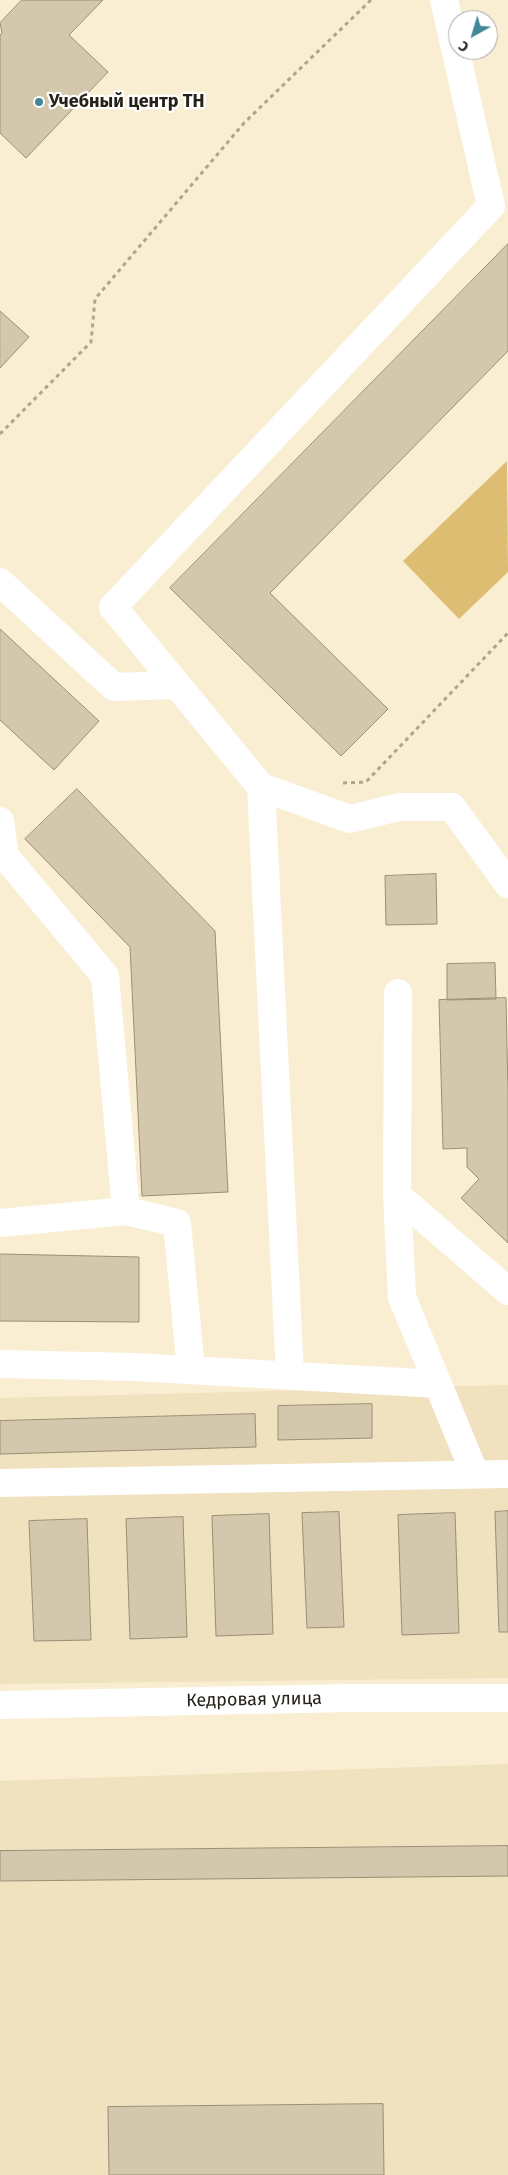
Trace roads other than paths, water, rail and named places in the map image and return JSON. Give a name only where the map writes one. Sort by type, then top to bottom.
[{"type":"street","points":[[444,0],[491,206],[113,607],[261,787],[350,819],[399,807],[452,807],[508,884]]},
{"type":"street","points":[[0,582],[114,687],[178,685]]},
{"type":"street","points":[[261,787],[290,1376]]},
{"type":"street","points":[[0,821],[5,856],[105,976],[126,1211]]},
{"type":"street","points":[[398,993],[397,1195],[402,1297],[475,1474]]},
{"type":"street","points":[[397,1195],[508,1291]]},
{"type":"street","points":[[0,1222],[126,1211],[177,1222],[190,1370]]},
{"type":"street","points":[[0,1364],[134,1367],[438,1384]]},
{"type":"street","points":[[0,1483],[508,1474]]},
{"type":"street","name":"Кедровая улица","points":[[0,1705],[342,1698],[508,1698]]},
{"type":"place","name":"Учебный центр ТН","points":[[39,102]]}]
